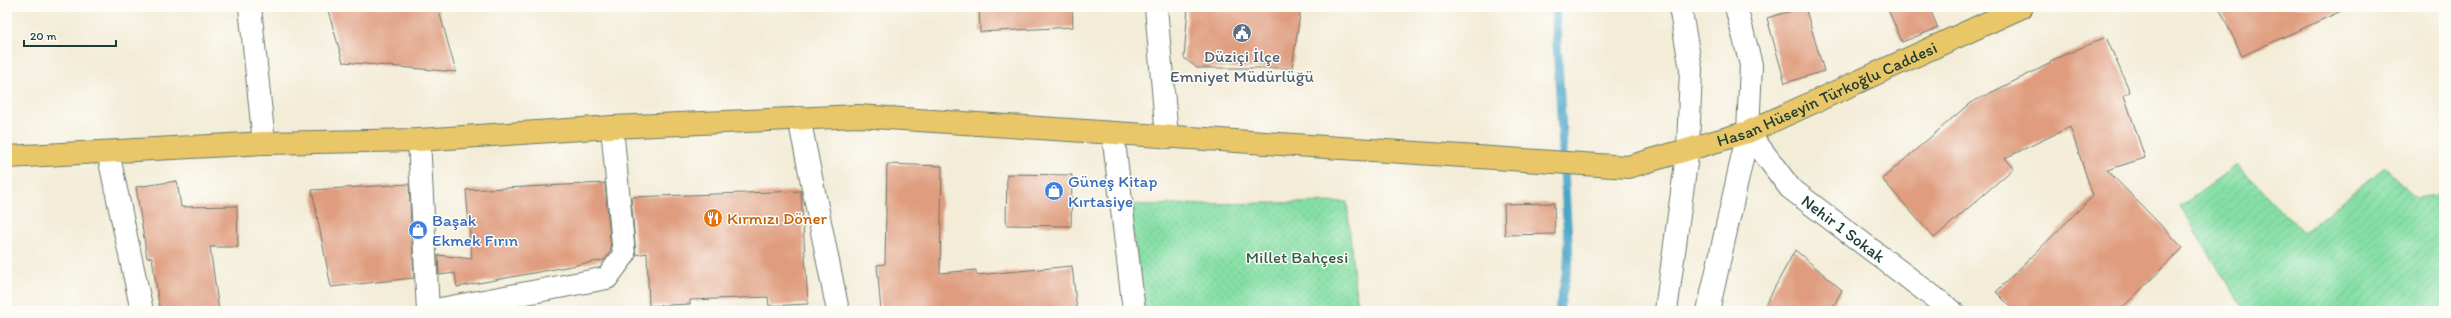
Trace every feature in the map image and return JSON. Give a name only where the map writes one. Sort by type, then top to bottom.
[{"type":"main road","name":"Hasan Hüseyin Türkoğlu Caddesi","points":[[1167,137],[1450,157],[1628,167],[1688,148],[1748,132],[2022,7]]},
{"type":"main road","points":[[7,157],[264,142],[419,140],[612,127],[858,116],[1167,137]]},
{"type":"street","points":[[250,7],[264,142]]},
{"type":"street","points":[[1156,7],[1167,137]]},
{"type":"street","points":[[1666,311],[1688,148],[1691,69],[1680,7]]},
{"type":"street","points":[[1708,311],[1748,132],[1751,65],[1736,7]]},
{"type":"street","points":[[799,118],[838,311]]},
{"type":"street","points":[[419,140],[429,311],[607,278],[624,255],[612,127]]},
{"type":"street","name":"Nehir 1 Sokak","points":[[1748,132],[1790,188],[1952,311]]},
{"type":"street","points":[[1113,133],[1134,311]]},
{"type":"street","points":[[108,152],[142,311]]},
{"type":"green space","points":[[2237,165],[2303,233],[2385,167],[2416,199],[2444,195],[2444,311],[2247,311],[2239,301],[2180,207]]},
{"type":"green space","name":"Millet Bahçesi","points":[[1347,202],[1357,311],[1145,311],[1129,205]]},
{"type":"building","points":[[327,7],[438,7],[456,72],[343,62]]},
{"type":"building","points":[[979,7],[1072,7],[1073,27],[980,32]]},
{"type":"building","name":"Düziçi İlçe Emniyet Müdürlüğü","points":[[1188,7],[1301,7],[1292,68],[1197,68],[1184,58]]},
{"type":"building","points":[[1805,7],[1824,71],[1785,83],[1767,18]]},
{"type":"building","points":[[1887,7],[1929,7],[1938,28],[1902,42]]},
{"type":"building","points":[[2219,7],[2350,7],[2242,56]]},
{"type":"building","points":[[2106,37],[2130,92],[2124,95],[2145,158],[2107,170],[2183,248],[2119,311],[2015,311],[1996,292],[2093,196],[2070,127],[2005,158],[2014,168],[1934,238],[1882,179],[1970,103],[2051,63],[2050,61]]},
{"type":"building","points":[[887,164],[942,166],[940,273],[976,270],[976,275],[1072,266],[1077,311],[881,311],[877,265],[885,264]]},
{"type":"building","points":[[1007,174],[1072,175],[1071,226],[1006,225]]},
{"type":"building","points":[[177,181],[181,207],[237,206],[238,247],[210,247],[219,311],[160,311],[152,257],[147,258],[136,187]]},
{"type":"building","points":[[605,183],[611,251],[604,260],[457,287],[455,273],[439,275],[438,255],[472,259],[466,190]]},
{"type":"building","points":[[409,184],[414,278],[331,287],[312,190]]},
{"type":"building","points":[[801,191],[808,304],[769,306],[768,297],[690,300],[690,304],[649,306],[647,253],[636,255],[631,197]]},
{"type":"building","points":[[1554,203],[1555,234],[1505,235],[1504,204]]},
{"type":"building","points":[[1795,250],[1842,290],[1831,311],[1762,311]]},
{"type":"waterway","points":[[1555,7],[1569,259],[1559,311]]},
{"type":"place","name":"Düziçi İlçe Emniyet Müdürlüğü","points":[[1242,33]]},
{"type":"place","name":"Güneş Kitap Kırtasiye","points":[[1054,191]]},
{"type":"place","name":"Kırmızı Döner","points":[[713,218]]},
{"type":"place","name":"Başak Ekmek Fırın","points":[[418,230]]}]
